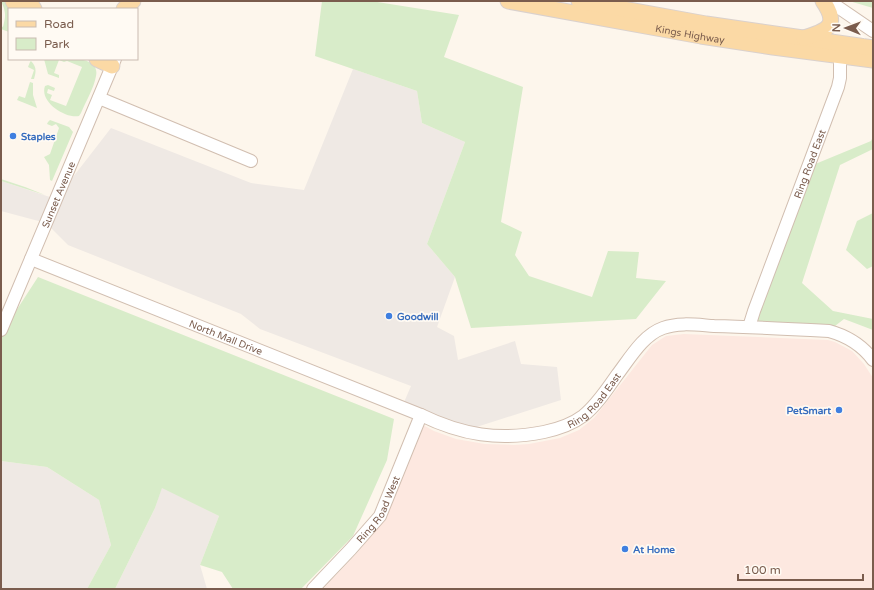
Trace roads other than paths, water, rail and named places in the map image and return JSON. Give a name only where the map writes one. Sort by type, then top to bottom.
[{"type":"main road","points":[[125,8],[133,1]]},
{"type":"main road","name":"Kings Highway","points":[[508,1],[708,37],[839,50],[873,48]]},
{"type":"main road","name":"Kings Highway","points":[[579,1],[706,24],[802,39],[873,60]]},
{"type":"main road","points":[[802,39],[823,32],[830,24],[830,14],[823,1]]},
{"type":"main road","points":[[101,60],[113,63]]},
{"type":"street","points":[[828,1],[873,31]]},
{"type":"street","name":"Ring Road East","points":[[749,327],[754,310],[838,87],[840,78],[839,50]]},
{"type":"street","name":"Sunset Avenue","points":[[1,330],[113,63]]},
{"type":"street","points":[[99,98],[251,161]]},
{"type":"street","name":"North Mall Drive","points":[[31,259],[421,414]]},
{"type":"street","name":"Ring Road East","points":[[421,414],[459,430],[486,435],[521,436],[558,429],[574,422],[588,412],[642,342],[654,332],[662,328],[672,326],[749,327],[829,332],[843,336],[857,344],[867,352],[873,360]]},
{"type":"street","name":"Ring Road West","points":[[313,589],[380,516],[421,414]]},
{"type":"place","name":"Staples","points":[[13,136]]},
{"type":"place","name":"Goodwill","points":[[389,316]]},
{"type":"place","name":"PetSmart","points":[[839,410]]},
{"type":"place","name":"At Home","points":[[625,549]]}]
